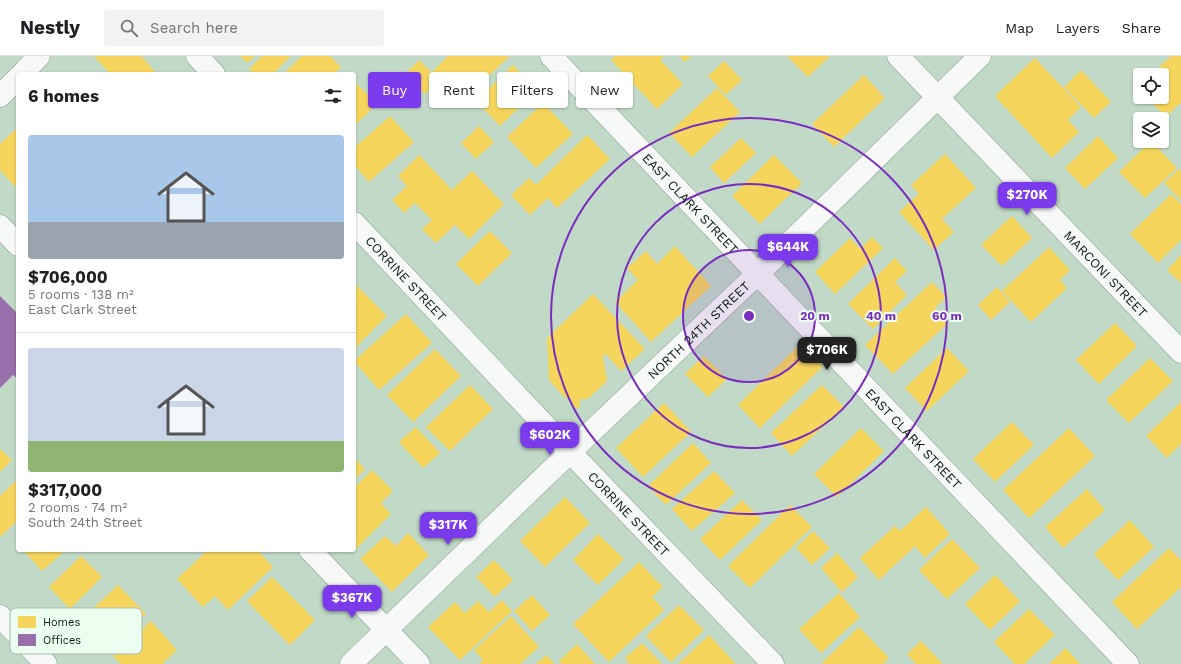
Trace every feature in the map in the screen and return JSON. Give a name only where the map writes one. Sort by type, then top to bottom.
[{"type":"street","points":[[24,72],[39,56]]},
{"type":"street","points":[[197,56],[212,72]]},
{"type":"street","name":"EAST CLARK STREET","points":[[551,56],[1128,664]]},
{"type":"street","name":"MARCONI STREET","points":[[898,56],[1181,352]]},
{"type":"street","name":"NORTH 24TH STREET","points":[[351,664],[758,273],[980,56]]},
{"type":"street","points":[[0,96],[16,80]]},
{"type":"street","name":"CORRINE STREET","points":[[356,225],[773,664]]},
{"type":"street","points":[[0,226],[16,243]]},
{"type":"street","points":[[312,552],[419,664]]},
{"type":"street","points":[[0,616],[10,626]]},
{"type":"street","points":[[36,654],[46,664]]},
{"type":"building: Homes","points":[[94,56],[141,56],[155,72],[108,72]]},
{"type":"building: Homes","points":[[240,56],[255,56],[247,63]]},
{"type":"building: Homes","points":[[262,56],[291,56],[275,72],[252,72],[249,69]]},
{"type":"building: Homes","points":[[302,56],[330,56],[341,67],[336,72],[285,72]]},
{"type":"building: Homes","points":[[448,56],[510,56],[489,76],[489,72],[432,72]]},
{"type":"building: Homes","points":[[615,56],[664,56],[660,60],[683,84],[657,109],[633,83],[633,72],[622,72],[611,60]]},
{"type":"building: Homes","points":[[679,56],[691,56],[685,62]]},
{"type":"building: Homes","points":[[787,56],[830,56],[808,77]]},
{"type":"building: Homes","points":[[1171,56],[1181,56],[1181,102],[1169,114],[1169,112],[1161,112],[1153,104],[1169,104],[1169,68],[1158,68]]},
{"type":"building: Homes","points":[[1035,58],[1081,107],[1068,120],[1079,132],[1052,158],[995,96]]},
{"type":"building: Homes","points":[[419,60],[431,72],[429,72],[429,90],[425,94],[421,90],[421,72],[407,72]]},
{"type":"building: Homes","points":[[724,61],[742,80],[726,95],[708,76]]},
{"type":"building: Homes","points":[[513,65],[520,72],[506,72]]},
{"type":"building: Homes","points":[[1081,70],[1111,102],[1094,118],[1064,87]]},
{"type":"building: Homes","points":[[864,75],[885,98],[834,147],[812,124]]},
{"type":"building: Homes","points":[[497,81],[497,108],[518,108],[500,126],[483,108],[489,108],[489,88]]},
{"type":"building: Homes","points":[[356,83],[368,95],[368,108],[373,108],[356,124]]},
{"type":"building: Homes","points":[[717,88],[740,112],[692,157],[669,133]]},
{"type":"building: Homes","points":[[538,108],[548,108],[573,134],[536,168],[507,137]]},
{"type":"building: Homes","points":[[390,116],[414,142],[369,182],[356,167],[356,146]]},
{"type":"building: Homes","points":[[479,126],[494,142],[476,159],[461,143]]},
{"type":"building: Homes","points":[[16,129],[16,188],[0,170],[0,144]]},
{"type":"building: Homes","points":[[587,135],[610,159],[557,208],[548,198],[530,215],[511,195],[529,178],[536,185]]},
{"type":"building: Homes","points":[[1098,136],[1118,158],[1085,189],[1065,168]]},
{"type":"building: Homes","points":[[741,138],[756,153],[724,183],[710,167]]},
{"type":"building: Homes","points":[[1144,148],[1158,148],[1177,168],[1145,198],[1119,172]]},
{"type":"building: Homes","points":[[945,154],[976,188],[942,219],[954,232],[934,250],[899,212],[919,194],[911,185]]},
{"type":"building: Homes","points":[[419,155],[452,190],[472,171],[504,204],[469,239],[455,225],[436,243],[422,229],[432,220],[415,203],[404,213],[392,200],[407,186],[398,176]]},
{"type":"building: Homes","points":[[774,155],[802,183],[760,224],[732,196]]},
{"type":"building: Homes","points":[[1179,169],[1181,171],[1181,200],[1164,183]]},
{"type":"building: Homes","points":[[1171,194],[1181,204],[1181,240],[1158,263],[1130,234]]},
{"type":"building: Homes","points":[[1012,216],[1032,238],[1002,266],[981,245]]},
{"type":"building: Homes","points":[[490,231],[512,253],[478,286],[456,264]]},
{"type":"building: Homes","points":[[872,237],[883,248],[835,294],[815,272],[850,238],[860,249]]},
{"type":"building: Homes","points":[[675,246],[711,286],[651,342],[615,302],[638,280],[627,268],[646,251],[657,264]]},
{"type":"building: Homes","points":[[1049,247],[1070,270],[1060,280],[1067,288],[1031,322],[1002,291]]},
{"type":"building: Homes","points":[[1181,255],[1181,283],[1167,270]]},
{"type":"building: Homes","points":[[895,258],[907,271],[895,282],[907,295],[873,329],[848,304]]},
{"type":"building: Homes","points":[[932,282],[946,297],[935,308],[948,323],[893,374],[865,345]]},
{"type":"building: Homes","points":[[356,285],[387,316],[356,347]]},
{"type":"building: Homes","points":[[997,287],[1010,302],[991,320],[978,305]]},
{"type":"building: Homes","points":[[593,294],[645,349],[621,371],[606,354],[603,356],[607,381],[588,399],[580,399],[580,408],[572,407],[572,399],[565,398],[549,380],[547,338]]},
{"type":"building: Homes","points":[[406,314],[432,343],[379,390],[356,363],[356,359]]},
{"type":"building: Homes","points":[[1115,323],[1137,346],[1099,384],[1076,360]]},
{"type":"building: Homes","points":[[800,344],[823,366],[760,428],[738,405]]},
{"type":"building: Homes","points":[[947,348],[969,371],[927,411],[905,388]]},
{"type":"building: Homes","points":[[435,349],[461,376],[413,422],[387,395]]},
{"type":"building: Homes","points":[[704,356],[727,379],[708,397],[685,374]]},
{"type":"building: Homes","points":[[1150,358],[1173,381],[1129,423],[1106,400]]},
{"type":"building: Homes","points":[[470,385],[493,409],[450,451],[426,427]]},
{"type":"building: Homes","points":[[822,385],[844,407],[792,456],[771,433]]},
{"type":"building: Homes","points":[[1181,402],[1181,444],[1167,458],[1146,436]]},
{"type":"building: Homes","points":[[664,403],[691,432],[643,477],[616,448]]},
{"type":"building: Homes","points":[[1012,422],[1034,445],[995,482],[973,459]]},
{"type":"building: Homes","points":[[416,427],[440,453],[423,468],[399,442]]},
{"type":"building: Homes","points":[[861,428],[884,451],[837,497],[814,474]]},
{"type":"building: Homes","points":[[1069,428],[1095,456],[1029,518],[1003,490]]},
{"type":"building: Homes","points":[[693,443],[711,463],[666,505],[648,486]]},
{"type":"building: Homes","points":[[0,449],[12,460],[0,472]]},
{"type":"building: Homes","points":[[356,460],[365,469],[356,478]]},
{"type":"building: Homes","points":[[372,470],[393,491],[381,503],[391,514],[356,549],[356,486]]},
{"type":"building: Homes","points":[[714,471],[735,493],[692,531],[672,509]]},
{"type":"building: Homes","points":[[16,481],[16,522],[0,537],[0,496]]},
{"type":"building: Homes","points":[[1087,489],[1105,510],[1063,548],[1045,527]]},
{"type":"building: Homes","points":[[565,497],[590,523],[545,567],[520,541]]},
{"type":"building: Homes","points":[[742,500],[762,520],[720,560],[700,539]]},
{"type":"building: Homes","points":[[790,505],[812,527],[750,588],[728,566]]},
{"type":"building: Homes","points":[[926,507],[950,534],[925,558],[915,546],[879,580],[860,558],[895,526],[900,531]]},
{"type":"building: Homes","points":[[1130,520],[1154,547],[1118,580],[1094,554]]},
{"type":"building: Homes","points":[[813,531],[830,548],[812,565],[796,548]]},
{"type":"building: Homes","points":[[408,533],[429,555],[392,592],[360,559],[385,536],[396,546]]},
{"type":"building: Homes","points":[[598,534],[624,559],[598,585],[573,560]]},
{"type":"building: Homes","points":[[952,539],[980,568],[947,599],[919,570]]},
{"type":"building: Homes","points":[[1169,548],[1181,560],[1181,587],[1137,629],[1112,602]]},
{"type":"building: Homes","points":[[25,552],[64,552],[42,571]]},
{"type":"building: Homes","points":[[206,552],[259,552],[273,567],[228,610],[215,596],[203,607],[177,579]]},
{"type":"building: Homes","points":[[837,553],[858,577],[842,592],[821,568]]},
{"type":"building: Homes","points":[[81,556],[102,577],[71,608],[69,608],[49,587]]},
{"type":"building: Homes","points":[[494,560],[513,580],[495,597],[476,577]]},
{"type":"building: Homes","points":[[639,562],[663,587],[652,597],[664,610],[609,662],[573,624]]},
{"type":"building: Homes","points":[[995,575],[1020,601],[990,630],[965,604]]},
{"type":"building: Homes","points":[[272,577],[315,620],[290,645],[247,601]]},
{"type":"building: Homes","points":[[118,585],[140,608],[94,608]]},
{"type":"building: Homes","points":[[839,593],[860,617],[821,653],[799,629]]},
{"type":"building: Homes","points":[[532,595],[550,615],[532,631],[514,611]]},
{"type":"building: Homes","points":[[502,600],[512,611],[460,660],[428,627],[455,602],[465,613],[478,601],[489,612]]},
{"type":"building: Homes","points":[[679,605],[704,630],[671,662],[646,636]]},
{"type":"building: Homes","points":[[1029,609],[1055,635],[1024,664],[1015,664],[994,642]]},
{"type":"building: Homes","points":[[142,610],[146,614],[142,618]]},
{"type":"building: Homes","points":[[511,616],[539,647],[520,664],[479,664],[483,660],[474,650]]},
{"type":"building: Homes","points":[[151,621],[177,650],[162,664],[121,664],[113,656],[115,654],[142,654],[142,629]]},
{"type":"building: Homes","points":[[859,627],[889,658],[883,664],[821,664]]},
{"type":"building: Homes","points":[[709,635],[736,664],[678,664]]},
{"type":"building: Homes","points":[[921,641],[943,664],[916,664],[907,654]]},
{"type":"building: Homes","points":[[642,643],[662,664],[630,664],[625,658]]},
{"type":"building: Homes","points":[[577,644],[595,664],[562,664],[559,661]]},
{"type":"building: Homes","points":[[1066,648],[1080,664],[1049,664]]},
{"type":"building: Homes","points":[[546,655],[555,664],[536,664]]},
{"type":"building: Offices","points":[[0,296],[16,312],[16,377],[13,375],[0,388]]}]
